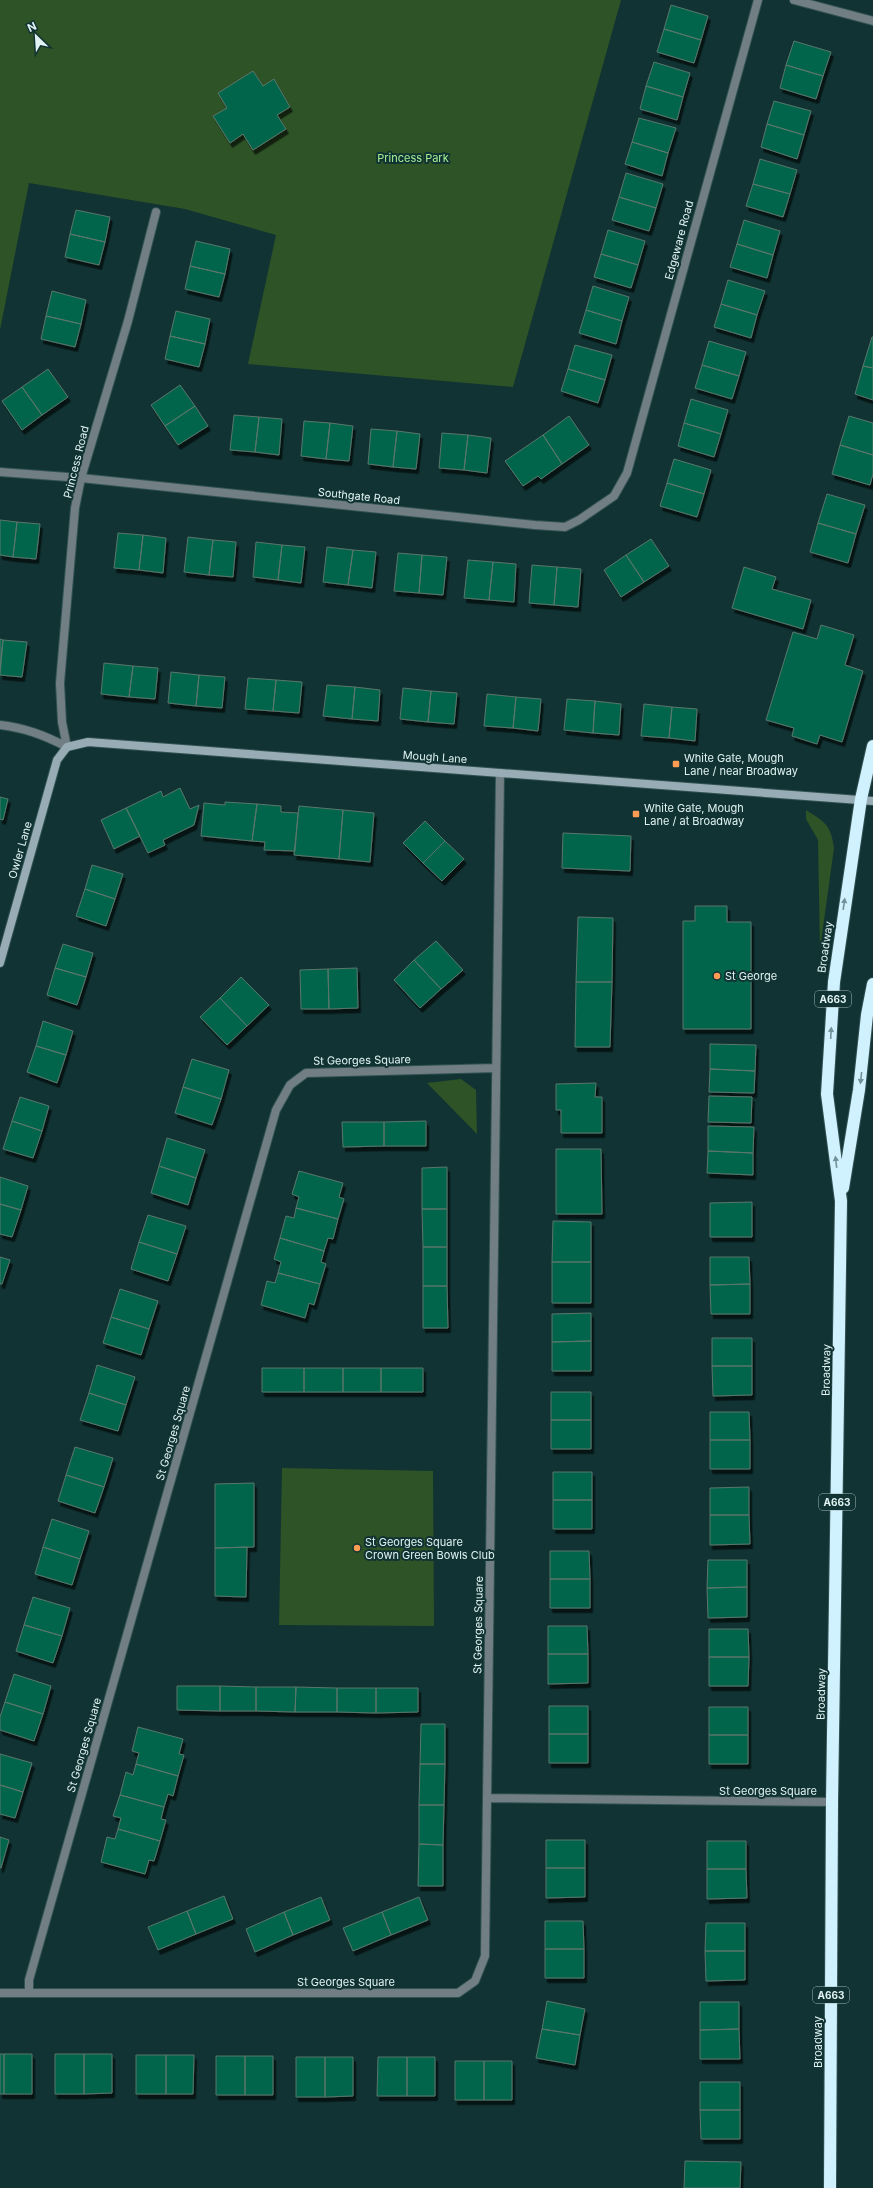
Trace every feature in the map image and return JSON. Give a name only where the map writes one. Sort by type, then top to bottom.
[{"type":"highway","name":"Broadway","points":[[830,2188],[832,1802],[841,1201],[827,1094],[834,982],[867,800],[873,746]]},
{"type":"highway","name":"Broadway","points":[[841,1201],[859,1090],[867,1015],[873,984]]},
{"type":"street","name":"Edgeware Road","points":[[620,486],[627,473],[758,0]]},
{"type":"street","points":[[794,0],[873,21]]},
{"type":"street","name":"Princess Road","points":[[67,747],[62,722],[60,683],[76,508],[81,478],[128,321],[156,212]]},
{"type":"street","name":"Southgate Road","points":[[0,472],[81,478],[565,527],[580,520],[614,496],[620,486]]},
{"type":"street","points":[[0,725],[24,728],[41,733],[67,747]]},
{"type":"street","name":"Mough Lane","points":[[67,747],[88,742],[867,800]]},
{"type":"street","name":"Owler Lane","points":[[1,957],[57,760],[67,747]]},
{"type":"street","name":"St Georges Square","points":[[0,1993],[458,1993],[475,1981],[485,1956],[500,773]]},
{"type":"street","name":"St Georges Square","points":[[29,1993],[29,1980],[276,1110],[290,1085],[306,1073],[496,1068]]},
{"type":"street","name":"St Georges Square","points":[[487,1798],[832,1802]]},
{"type":"green space","name":"Princess Park","points":[[0,0],[621,0],[513,387],[248,364],[276,235],[185,209],[29,183],[0,330]]},
{"type":"green space","points":[[806,810],[822,821],[829,829],[834,848],[820,949],[818,840],[806,819]]},
{"type":"green space","points":[[461,1079],[476,1090],[477,1134],[427,1083]]},
{"type":"green space","name":"St Georges Square Crown Green Bowls Club","points":[[282,1468],[433,1471],[434,1626],[279,1625]]},
{"type":"building","points":[[671,5],[708,16],[701,40],[664,29]]},
{"type":"building","points":[[664,29],[701,40],[694,63],[657,52]]},
{"type":"building","points":[[794,41],[831,52],[823,76],[786,65]]},
{"type":"building","points":[[654,62],[690,73],[683,97],[646,86]]},
{"type":"building","points":[[786,65],[823,76],[816,99],[780,88]]},
{"type":"building","points":[[253,71],[263,86],[274,79],[290,107],[277,115],[286,129],[253,150],[243,134],[230,143],[213,116],[227,108],[218,93]]},
{"type":"building","points":[[646,86],[683,97],[677,120],[640,109]]},
{"type":"building","points":[[774,101],[811,111],[804,135],[767,124]]},
{"type":"building","points":[[639,118],[676,128],[668,153],[632,142]]},
{"type":"building","points":[[767,124],[804,135],[797,159],[761,147]]},
{"type":"building","points":[[632,142],[668,153],[662,176],[625,164]]},
{"type":"building","points":[[760,159],[797,170],[790,194],[753,184]]},
{"type":"building","points":[[626,173],[663,184],[656,208],[619,197]]},
{"type":"building","points":[[753,184],[790,194],[783,217],[746,206]]},
{"type":"building","points":[[619,197],[656,208],[649,231],[612,220]]},
{"type":"building","points":[[76,210],[110,217],[105,242],[70,234]]},
{"type":"building","points":[[744,220],[780,231],[773,255],[737,244]]},
{"type":"building","points":[[608,230],[645,241],[638,265],[601,254]]},
{"type":"building","points":[[70,234],[105,242],[99,265],[65,257]]},
{"type":"building","points":[[196,241],[230,249],[225,274],[190,266]]},
{"type":"building","points":[[737,244],[773,255],[767,278],[730,267]]},
{"type":"building","points":[[601,254],[638,265],[631,288],[594,277]]},
{"type":"building","points":[[190,266],[225,274],[219,297],[185,289]]},
{"type":"building","points":[[728,280],[765,291],[757,315],[721,304]]},
{"type":"building","points":[[593,286],[629,297],[622,321],[586,310]]},
{"type":"building","points":[[52,291],[86,300],[81,324],[46,316]]},
{"type":"building","points":[[721,304],[757,315],[751,338],[714,327]]},
{"type":"building","points":[[586,310],[622,321],[616,344],[579,333]]},
{"type":"building","points":[[176,311],[210,319],[205,344],[170,336]]},
{"type":"building","points":[[46,316],[81,324],[75,347],[41,339]]},
{"type":"building","points":[[170,336],[205,344],[199,367],[165,359]]},
{"type":"building","points":[[873,337],[873,368],[863,366]]},
{"type":"building","points":[[709,341],[746,352],[739,376],[702,365]]},
{"type":"building","points":[[575,345],[612,355],[605,380],[568,369]]},
{"type":"building","points":[[702,365],[739,376],[732,399],[695,388]]},
{"type":"building","points":[[863,366],[873,368],[873,400],[855,394]]},
{"type":"building","points":[[48,369],[68,397],[42,415],[22,387]]},
{"type":"building","points":[[568,369],[605,380],[598,403],[561,391]]},
{"type":"building","points":[[180,385],[195,406],[165,426],[151,405]]},
{"type":"building","points":[[22,387],[42,415],[22,430],[2,401]]},
{"type":"building","points":[[691,399],[728,410],[721,434],[684,423]]},
{"type":"building","points":[[195,406],[208,426],[178,445],[165,426]]},
{"type":"building","points":[[234,415],[259,417],[255,452],[230,450]]},
{"type":"building","points":[[569,416],[589,445],[562,464],[543,435]]},
{"type":"building","points":[[849,416],[873,423],[873,455],[840,445]]},
{"type":"building","points":[[259,417],[282,419],[279,455],[255,452]]},
{"type":"building","points":[[304,421],[330,423],[326,459],[301,456]]},
{"type":"building","points":[[330,423],[353,426],[349,461],[326,459]]},
{"type":"building","points":[[684,423],[721,434],[714,457],[678,446]]},
{"type":"building","points":[[371,429],[397,431],[393,467],[368,464]]},
{"type":"building","points":[[397,431],[420,434],[416,469],[393,467]]},
{"type":"building","points":[[442,433],[468,435],[464,470],[439,468]]},
{"type":"building","points":[[468,435],[491,438],[487,473],[464,470]]},
{"type":"building","points":[[543,435],[562,464],[541,479],[538,476],[523,486],[505,461]]},
{"type":"building","points":[[840,445],[873,455],[873,474],[870,485],[832,474]]},
{"type":"building","points":[[674,459],[711,470],[704,494],[667,483]]},
{"type":"building","points":[[667,483],[704,494],[697,517],[660,506]]},
{"type":"building","points":[[827,494],[865,505],[856,534],[818,523]]},
{"type":"building","points":[[0,520],[17,522],[13,557],[0,555]]},
{"type":"building","points":[[17,522],[40,524],[36,559],[13,557]]},
{"type":"building","points":[[818,523],[856,534],[848,563],[810,552]]},
{"type":"building","points":[[118,533],[143,535],[139,570],[114,568]]},
{"type":"building","points":[[143,535],[166,538],[163,573],[139,570]]},
{"type":"building","points":[[188,537],[213,540],[209,575],[184,572]]},
{"type":"building","points":[[651,539],[669,566],[644,582],[626,555]]},
{"type":"building","points":[[213,540],[236,542],[233,577],[209,575]]},
{"type":"building","points":[[256,542],[282,545],[278,580],[253,577]]},
{"type":"building","points":[[282,545],[305,547],[301,583],[278,580]]},
{"type":"building","points":[[327,547],[353,550],[348,585],[323,582]]},
{"type":"building","points":[[353,550],[376,552],[372,588],[348,585]]},
{"type":"building","points":[[398,553],[422,555],[419,593],[394,591]]},
{"type":"building","points":[[422,555],[447,557],[443,595],[419,593]]},
{"type":"building","points":[[626,555],[644,582],[621,597],[604,570]]},
{"type":"building","points":[[468,560],[493,562],[489,600],[464,598]]},
{"type":"building","points":[[493,562],[516,564],[514,602],[489,600]]},
{"type":"building","points":[[532,565],[557,567],[554,605],[529,603]]},
{"type":"building","points":[[557,567],[581,569],[578,607],[554,605]]},
{"type":"building","points":[[744,567],[776,577],[772,589],[811,600],[803,629],[732,608]]},
{"type":"building","points":[[821,625],[854,635],[845,665],[863,671],[842,742],[820,735],[817,744],[792,736],[794,728],[766,720],[793,632],[817,639]]},
{"type":"building","points":[[0,639],[3,640],[0,668]]},
{"type":"building","points":[[3,640],[27,642],[22,677],[0,675]]},
{"type":"building","points":[[104,663],[133,666],[129,697],[101,694]]},
{"type":"building","points":[[133,666],[158,668],[155,699],[129,697]]},
{"type":"building","points":[[171,672],[199,675],[196,706],[168,703]]},
{"type":"building","points":[[199,675],[225,677],[222,708],[196,706]]},
{"type":"building","points":[[248,678],[276,680],[273,711],[245,709]]},
{"type":"building","points":[[276,680],[302,682],[299,713],[273,711]]},
{"type":"building","points":[[327,685],[355,687],[352,719],[323,716]]},
{"type":"building","points":[[355,687],[380,690],[378,721],[352,719]]},
{"type":"building","points":[[403,688],[431,691],[428,722],[400,719]]},
{"type":"building","points":[[431,691],[457,693],[454,724],[428,722]]},
{"type":"building","points":[[487,694],[516,697],[513,728],[484,726]]},
{"type":"building","points":[[516,697],[541,699],[538,731],[513,728]]},
{"type":"building","points":[[567,699],[595,701],[593,733],[564,730]]},
{"type":"building","points":[[595,701],[621,704],[619,735],[593,733]]},
{"type":"building","points":[[644,704],[672,707],[669,738],[641,736]]},
{"type":"building","points":[[672,707],[697,709],[695,741],[669,738]]},
{"type":"building","points":[[180,788],[190,809],[199,805],[194,825],[163,840],[165,845],[148,853],[126,808],[161,791],[163,797]]},
{"type":"building","points":[[0,797],[8,799],[3,820],[0,819]]},
{"type":"building","points":[[225,802],[257,804],[252,841],[201,836],[204,803],[225,805]]},
{"type":"building","points":[[257,804],[281,806],[281,812],[298,813],[295,851],[264,850],[265,842],[252,841]]},
{"type":"building","points":[[299,806],[343,810],[339,859],[294,855]]},
{"type":"building","points":[[126,808],[140,836],[114,849],[101,820]]},
{"type":"building","points":[[343,810],[374,813],[370,862],[339,859]]},
{"type":"building","points":[[425,821],[445,841],[423,863],[403,843]]},
{"type":"building","points":[[563,833],[631,836],[630,871],[562,868]]},
{"type":"building","points":[[445,841],[464,859],[442,881],[423,863]]},
{"type":"building","points":[[92,865],[123,874],[115,899],[85,889]]},
{"type":"building","points":[[85,889],[115,899],[106,926],[76,916]]},
{"type":"building","name":"St George","points":[[695,906],[727,906],[727,922],[751,922],[751,1029],[683,1029],[683,921],[695,921]]},
{"type":"building","points":[[578,917],[613,918],[612,982],[576,982]]},
{"type":"building","points":[[436,941],[463,970],[441,989],[414,960]]},
{"type":"building","points":[[63,944],[93,953],[86,977],[55,968]]},
{"type":"building","points":[[414,960],[441,989],[420,1008],[394,980]]},
{"type":"building","points":[[55,968],[86,977],[77,1005],[47,995]]},
{"type":"building","points":[[357,968],[358,1008],[329,1009],[328,969]]},
{"type":"building","points":[[328,969],[329,1009],[301,1009],[300,970]]},
{"type":"building","points":[[241,977],[269,1005],[247,1026],[220,998]]},
{"type":"building","points":[[576,982],[612,982],[610,1047],[575,1047]]},
{"type":"building","points":[[220,998],[247,1026],[227,1045],[200,1017]]},
{"type":"building","points":[[43,1021],[73,1031],[66,1055],[36,1046]]},
{"type":"building","points":[[710,1044],[756,1045],[755,1071],[710,1069]]},
{"type":"building","points":[[36,1046],[66,1055],[57,1083],[27,1072]]},
{"type":"building","points":[[192,1059],[229,1070],[221,1099],[183,1087]]},
{"type":"building","points":[[710,1069],[755,1071],[754,1093],[709,1092]]},
{"type":"building","points":[[596,1083],[595,1097],[602,1097],[602,1133],[561,1133],[561,1110],[556,1110],[556,1084]]},
{"type":"building","points":[[183,1087],[221,1099],[212,1125],[175,1113]]},
{"type":"building","points":[[709,1096],[752,1097],[751,1123],[708,1122]]},
{"type":"building","points":[[20,1097],[49,1106],[42,1131],[12,1121]]},
{"type":"building","points":[[12,1121],[42,1131],[33,1158],[3,1149]]},
{"type":"building","points":[[426,1121],[426,1146],[384,1146],[384,1122]]},
{"type":"building","points":[[342,1122],[384,1122],[384,1146],[343,1147]]},
{"type":"building","points":[[708,1126],[754,1127],[753,1153],[708,1151]]},
{"type":"building","points":[[167,1138],[205,1150],[196,1178],[159,1166]]},
{"type":"building","points":[[556,1149],[601,1149],[602,1214],[556,1214]]},
{"type":"building","points":[[708,1151],[753,1153],[753,1175],[707,1173]]},
{"type":"building","points":[[159,1166],[196,1178],[188,1205],[151,1193]]},
{"type":"building","points":[[447,1167],[447,1209],[422,1209],[422,1168]]},
{"type":"building","points":[[299,1171],[343,1183],[339,1197],[344,1199],[338,1219],[296,1208],[299,1197],[292,1194]]},
{"type":"building","points":[[0,1177],[28,1186],[21,1210],[0,1204]]},
{"type":"building","points":[[752,1202],[752,1237],[710,1237],[710,1203]]},
{"type":"building","points":[[0,1204],[21,1210],[12,1237],[0,1234]]},
{"type":"building","points":[[296,1208],[338,1219],[333,1239],[328,1238],[324,1251],[280,1238],[286,1216],[294,1218]]},
{"type":"building","points":[[422,1209],[447,1209],[447,1247],[423,1247]]},
{"type":"building","points":[[148,1215],[186,1226],[177,1254],[139,1242]]},
{"type":"building","points":[[553,1221],[591,1222],[591,1262],[552,1262]]},
{"type":"building","points":[[280,1238],[324,1251],[321,1262],[326,1264],[320,1284],[278,1273],[281,1262],[274,1259]]},
{"type":"building","points":[[139,1242],[177,1254],[168,1281],[131,1269]]},
{"type":"building","points":[[423,1247],[447,1247],[447,1286],[423,1286]]},
{"type":"building","points":[[0,1257],[10,1260],[2,1284],[0,1284]]},
{"type":"building","points":[[710,1257],[749,1257],[750,1284],[710,1285]]},
{"type":"building","points":[[552,1262],[591,1262],[591,1303],[552,1303]]},
{"type":"building","points":[[278,1273],[320,1284],[314,1305],[309,1303],[305,1318],[261,1305],[267,1281],[275,1283]]},
{"type":"building","points":[[750,1284],[750,1314],[711,1314],[710,1285]]},
{"type":"building","points":[[423,1286],[447,1286],[448,1328],[423,1328]]},
{"type":"building","points":[[120,1289],[158,1301],[149,1329],[111,1317]]},
{"type":"building","points":[[591,1313],[591,1341],[552,1342],[552,1314]]},
{"type":"building","points":[[111,1317],[149,1329],[141,1355],[103,1343]]},
{"type":"building","points":[[712,1338],[752,1338],[752,1366],[712,1366]]},
{"type":"building","points":[[591,1341],[591,1371],[552,1371],[552,1342]]},
{"type":"building","points":[[97,1365],[135,1377],[126,1405],[89,1393]]},
{"type":"building","points":[[712,1366],[752,1366],[752,1395],[713,1396]]},
{"type":"building","points":[[262,1368],[304,1368],[304,1392],[262,1392]]},
{"type":"building","points":[[304,1368],[343,1368],[343,1392],[304,1392]]},
{"type":"building","points":[[343,1368],[381,1368],[381,1392],[343,1392]]},
{"type":"building","points":[[381,1368],[423,1368],[423,1392],[381,1392]]},
{"type":"building","points":[[551,1392],[591,1392],[591,1420],[551,1420]]},
{"type":"building","points":[[89,1393],[126,1405],[118,1431],[80,1420]]},
{"type":"building","points":[[710,1412],[749,1412],[750,1440],[710,1440]]},
{"type":"building","points":[[551,1420],[591,1420],[591,1449],[551,1449]]},
{"type":"building","points":[[710,1440],[750,1440],[750,1469],[710,1469]]},
{"type":"building","points":[[75,1447],[113,1458],[104,1487],[66,1475]]},
{"type":"building","points":[[553,1472],[592,1472],[592,1500],[553,1500]]},
{"type":"building","points":[[66,1475],[104,1487],[95,1513],[58,1501]]},
{"type":"building","points":[[254,1483],[254,1547],[215,1548],[215,1484]]},
{"type":"building","points":[[749,1487],[749,1515],[710,1515],[710,1488]]},
{"type":"building","points":[[553,1500],[592,1500],[592,1529],[553,1529]]},
{"type":"building","points":[[710,1515],[749,1515],[750,1544],[710,1545]]},
{"type":"building","points":[[52,1519],[89,1531],[80,1559],[43,1547]]},
{"type":"building","points":[[43,1547],[80,1559],[72,1585],[35,1574]]},
{"type":"building","points":[[247,1547],[246,1597],[215,1596],[215,1548]]},
{"type":"building","points":[[550,1551],[589,1551],[590,1579],[550,1579]]},
{"type":"building","points":[[708,1560],[747,1560],[747,1587],[707,1588]]},
{"type":"building","points":[[550,1579],[590,1579],[590,1608],[550,1608]]},
{"type":"building","points":[[747,1587],[747,1617],[708,1618],[707,1588]]},
{"type":"building","points":[[33,1597],[70,1608],[62,1636],[24,1625]]},
{"type":"building","points":[[24,1625],[62,1636],[53,1663],[16,1651]]},
{"type":"building","points":[[548,1626],[587,1626],[588,1654],[548,1654]]},
{"type":"building","points":[[709,1629],[748,1629],[749,1657],[709,1657]]},
{"type":"building","points":[[548,1654],[588,1654],[588,1683],[548,1684]]},
{"type":"building","points":[[709,1657],[749,1657],[748,1686],[709,1686]]},
{"type":"building","points":[[14,1674],[51,1686],[43,1714],[5,1702]]},
{"type":"building","points":[[177,1686],[220,1686],[220,1711],[177,1710]]},
{"type":"building","points":[[220,1686],[256,1687],[256,1711],[220,1711]]},
{"type":"building","points":[[256,1687],[296,1687],[295,1712],[256,1711]]},
{"type":"building","points":[[296,1687],[337,1688],[337,1712],[295,1712]]},
{"type":"building","points":[[337,1688],[376,1688],[376,1713],[337,1712]]},
{"type":"building","points":[[376,1688],[418,1688],[418,1712],[376,1713]]},
{"type":"building","points":[[5,1702],[43,1714],[34,1741],[0,1730],[0,1717]]},
{"type":"building","points":[[549,1706],[588,1706],[588,1734],[549,1734]]},
{"type":"building","points":[[709,1707],[748,1707],[748,1735],[709,1735]]},
{"type":"building","points":[[421,1724],[445,1724],[445,1764],[420,1764]]},
{"type":"building","points":[[138,1727],[183,1739],[179,1754],[184,1755],[178,1776],[136,1764],[139,1753],[132,1751]]},
{"type":"building","points":[[549,1734],[588,1734],[588,1763],[549,1763]]},
{"type":"building","points":[[709,1735],[748,1735],[748,1764],[709,1764]]},
{"type":"building","points":[[0,1754],[32,1763],[23,1792],[0,1785]]},
{"type":"building","points":[[136,1764],[178,1776],[173,1796],[168,1794],[164,1807],[120,1795],[126,1772],[133,1775]]},
{"type":"building","points":[[420,1764],[445,1764],[444,1805],[419,1805]]},
{"type":"building","points":[[0,1785],[23,1792],[15,1818],[0,1814]]},
{"type":"building","points":[[120,1795],[164,1807],[161,1819],[166,1820],[160,1841],[118,1829],[121,1818],[113,1816]]},
{"type":"building","points":[[419,1805],[444,1805],[443,1845],[419,1844]]},
{"type":"building","points":[[118,1829],[160,1841],[154,1861],[149,1860],[145,1874],[101,1862],[107,1837],[115,1839]]},
{"type":"building","points":[[0,1837],[9,1840],[1,1868],[0,1868]]},
{"type":"building","points":[[546,1840],[585,1840],[585,1868],[546,1868]]},
{"type":"building","points":[[707,1841],[746,1841],[746,1869],[707,1869]]},
{"type":"building","points":[[419,1844],[443,1845],[443,1886],[418,1886]]},
{"type":"building","points":[[546,1868],[585,1868],[585,1897],[546,1898]]},
{"type":"building","points":[[707,1869],[746,1869],[747,1898],[707,1899]]},
{"type":"building","points":[[224,1896],[233,1919],[196,1934],[187,1911]]},
{"type":"building","points":[[321,1897],[330,1920],[293,1935],[284,1912]]},
{"type":"building","points":[[419,1897],[428,1920],[391,1935],[382,1912]]},
{"type":"building","points":[[187,1911],[196,1934],[158,1950],[148,1927]]},
{"type":"building","points":[[284,1912],[293,1935],[255,1952],[246,1929]]},
{"type":"building","points":[[382,1912],[391,1935],[353,1951],[343,1928]]},
{"type":"building","points":[[545,1921],[583,1921],[584,1949],[545,1949]]},
{"type":"building","points":[[706,1923],[745,1923],[745,1951],[705,1951]]},
{"type":"building","points":[[545,1949],[584,1949],[584,1978],[545,1978]]},
{"type":"building","points":[[705,1951],[745,1951],[745,1980],[706,1981]]},
{"type":"building","points":[[547,2001],[585,2009],[580,2035],[542,2029]]},
{"type":"building","points":[[700,2002],[739,2002],[739,2029],[700,2030]]},
{"type":"building","points":[[542,2029],[580,2035],[575,2065],[536,2058]]},
{"type":"building","points":[[739,2029],[740,2059],[700,2059],[700,2030]]},
{"type":"building","points":[[0,2054],[4,2054],[4,2094],[0,2094]]},
{"type":"building","points":[[4,2054],[32,2054],[32,2094],[4,2094]]},
{"type":"building","points":[[55,2054],[84,2054],[84,2094],[55,2094]]},
{"type":"building","points":[[84,2054],[112,2054],[112,2093],[84,2094]]},
{"type":"building","points":[[136,2055],[166,2055],[166,2094],[136,2094]]},
{"type":"building","points":[[166,2055],[194,2055],[193,2094],[166,2094]]},
{"type":"building","points":[[216,2056],[245,2056],[245,2095],[216,2095]]},
{"type":"building","points":[[245,2056],[273,2056],[273,2095],[245,2095]]},
{"type":"building","points":[[296,2057],[325,2057],[325,2097],[296,2097]]},
{"type":"building","points":[[325,2057],[353,2057],[353,2096],[325,2097]]},
{"type":"building","points":[[378,2057],[407,2057],[407,2096],[377,2096]]},
{"type":"building","points":[[407,2057],[435,2057],[435,2096],[407,2096]]},
{"type":"building","points":[[455,2061],[484,2061],[484,2100],[455,2100]]},
{"type":"building","points":[[484,2061],[512,2061],[512,2100],[484,2100]]},
{"type":"building","points":[[700,2082],[740,2082],[740,2110],[700,2110]]},
{"type":"building","points":[[700,2110],[740,2110],[740,2139],[701,2139]]},
{"type":"building","points":[[685,2161],[741,2162],[740,2188],[684,2188]]},
{"type":"place","name":"White Gate, Mough Lane / near Broadway","points":[[676,764]]},
{"type":"place","name":"White Gate, Mough Lane / at Broadway","points":[[636,814]]},
{"type":"place","name":"St George","points":[[717,976]]},
{"type":"place","name":"St Georges Square Crown Green Bowls Club","points":[[357,1548]]}]
